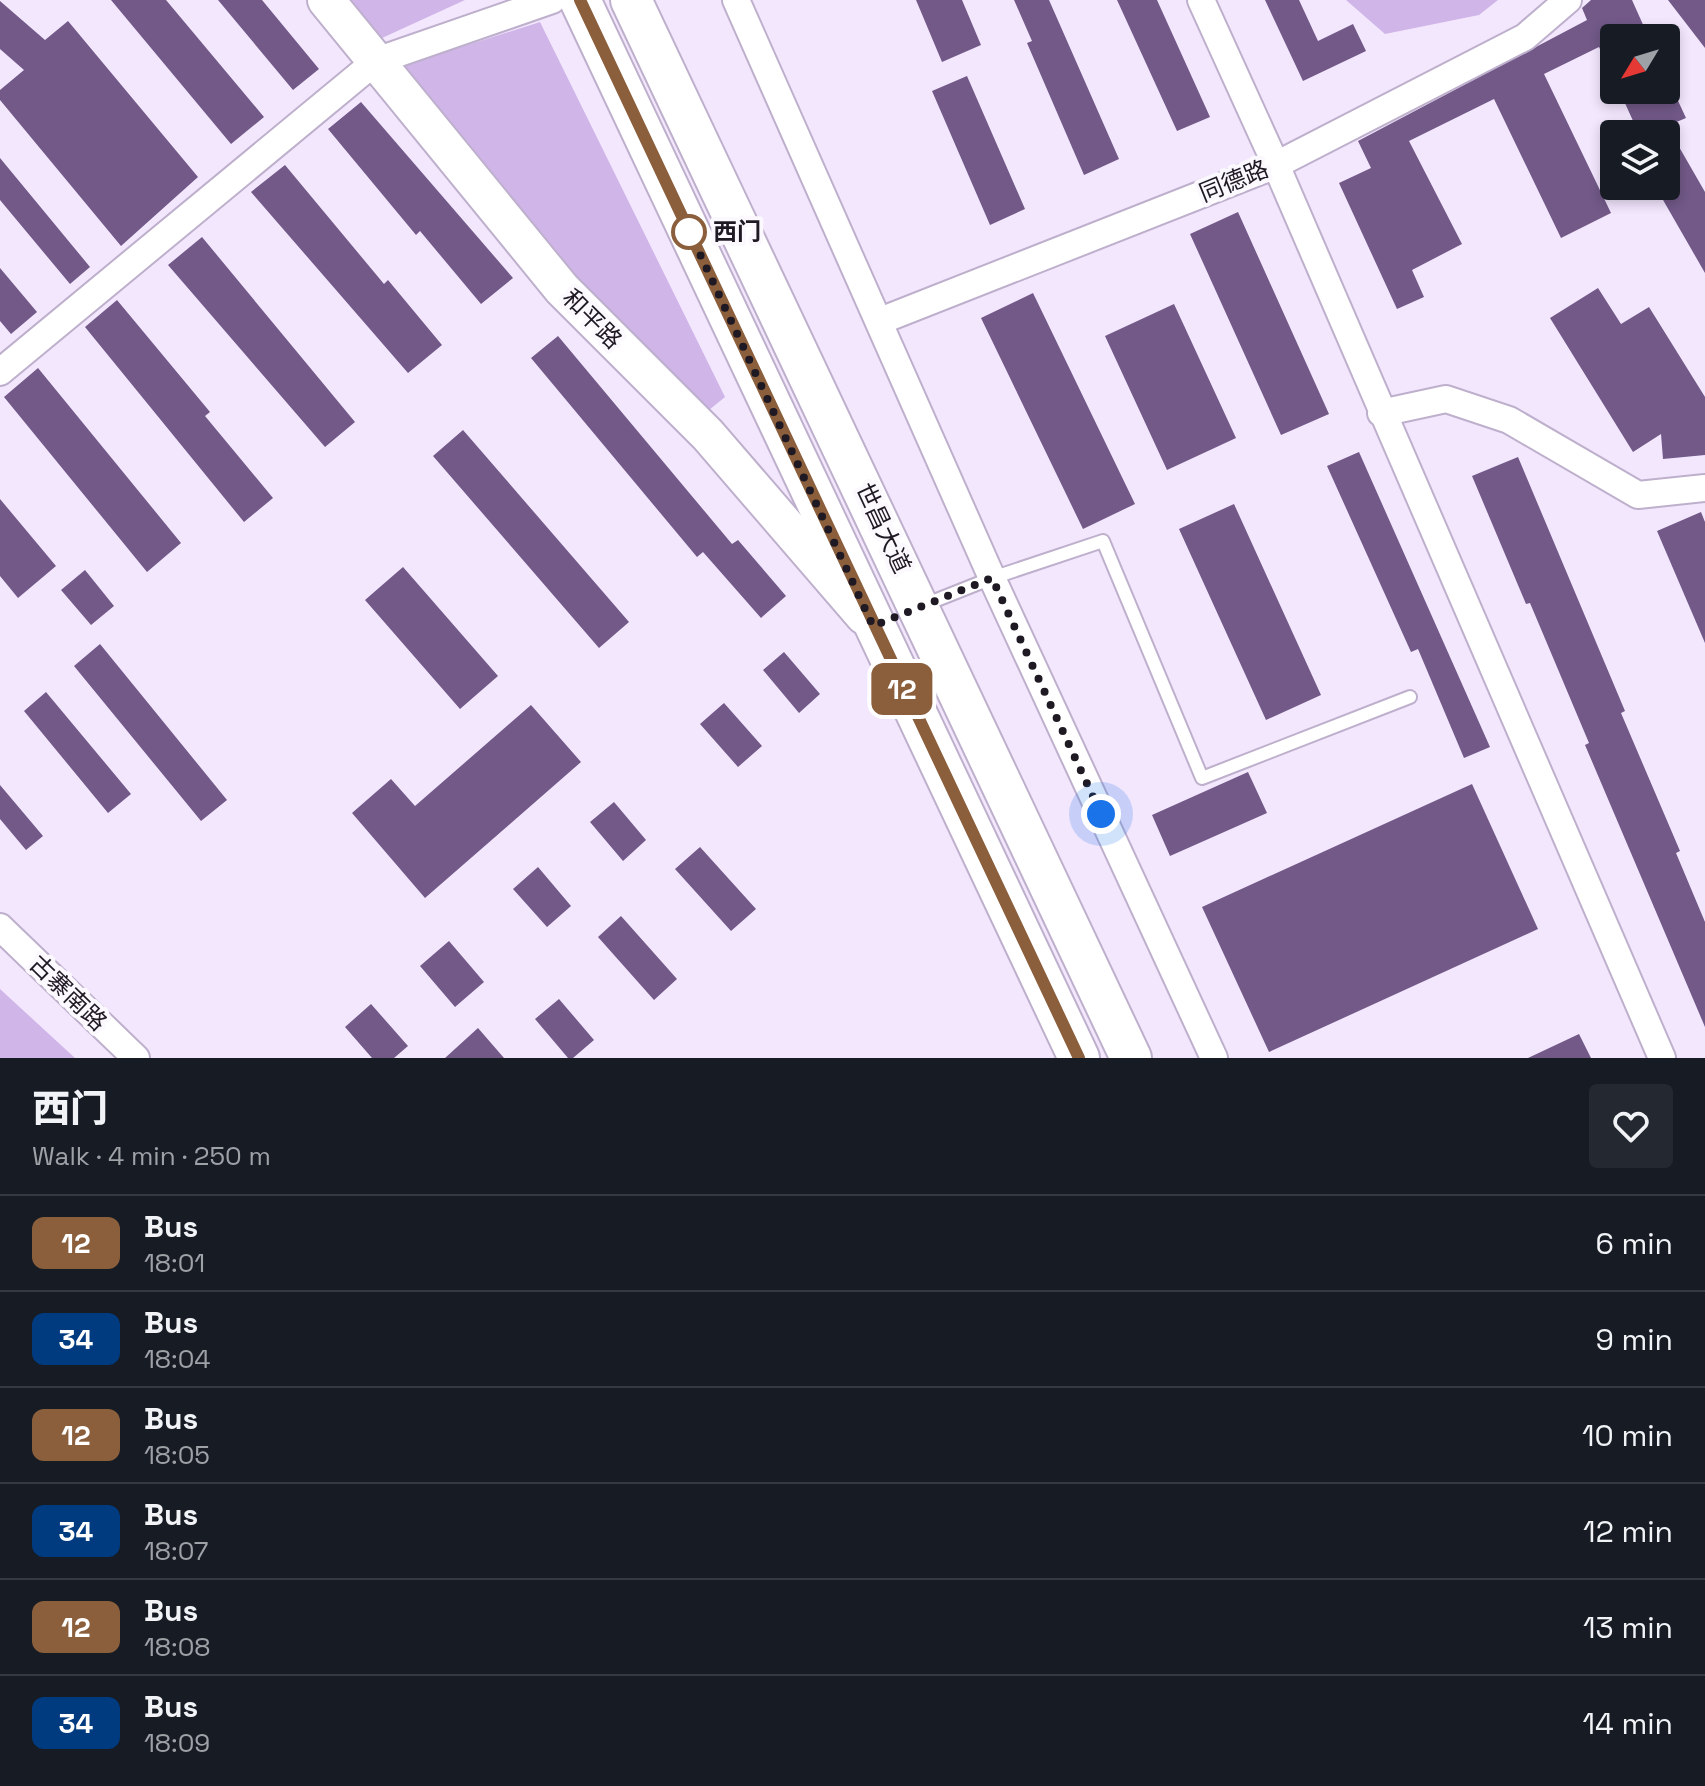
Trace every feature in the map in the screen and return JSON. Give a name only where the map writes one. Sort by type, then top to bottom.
[{"type":"main road","points":[[580,0],[1079,1058]]},
{"type":"main road","name":"世昌大道","points":[[631,0],[1131,1058]]},
{"type":"street","name":"和平路","points":[[326,0],[562,289],[708,435],[873,626]]},
{"type":"street","points":[[0,372],[376,61],[552,0]]},
{"type":"street","points":[[736,0],[992,578],[1214,1058]]},
{"type":"street","points":[[1201,0],[1276,165],[1662,1058]]},
{"type":"street","name":"同德路","points":[[880,321],[1276,165],[1525,37],[1568,0]]},
{"type":"street","points":[[1381,413],[1446,399],[1509,420],[1638,495],[1705,488]]},
{"type":"street","points":[[873,626],[920,607]]},
{"type":"street","name":"古寨南路","points":[[0,927],[136,1058]]},
{"type":"lane","points":[[920,607],[992,578],[1103,541],[1202,778],[1410,697]]},
{"type":"shaded area","points":[[349,0],[465,0],[382,38]]},
{"type":"shaded area","points":[[1346,0],[1498,0],[1479,15],[1385,34]]},
{"type":"shaded area","points":[[540,22],[725,397],[709,410],[577,277],[401,66]]},
{"type":"shaded area","points":[[0,989],[75,1058],[0,1058]]},
{"type":"building","points":[[111,0],[166,0],[264,117],[231,144]]},
{"type":"building","points":[[218,0],[262,0],[319,69],[293,90]]},
{"type":"building","points":[[916,0],[962,0],[981,45],[942,62]]},
{"type":"building","points":[[1014,0],[1049,0],[1119,159],[1084,175],[1027,43],[1032,41]]},
{"type":"building","points":[[1117,0],[1157,0],[1210,117],[1177,131]]},
{"type":"building","points":[[1265,0],[1299,0],[1318,41],[1353,24],[1366,51],[1303,81]]},
{"type":"building","points":[[1591,0],[1632,0],[1643,24],[1600,24],[1600,49],[1544,74],[1600,190],[1600,200],[1605,200],[1611,213],[1561,238],[1494,99],[1409,141],[1462,244],[1412,270],[1424,297],[1397,309],[1339,183],[1371,168],[1358,141],[1587,20],[1582,8]]},
{"type":"building","points":[[1668,0],[1705,0],[1705,48]]},
{"type":"building","points":[[0,1],[45,40],[68,21],[198,177],[121,246],[0,100],[0,90],[24,70],[0,49]]},
{"type":"building","points":[[967,76],[1025,209],[990,225],[932,91]]},
{"type":"building","points":[[361,102],[513,278],[481,304],[420,231],[416,235],[328,129]]},
{"type":"building","points":[[1625,104],[1680,104],[1686,118],[1680,121],[1633,120]]},
{"type":"building","points":[[1680,149],[1705,192],[1705,273],[1663,200],[1680,200]]},
{"type":"building","points":[[0,158],[90,267],[70,284],[0,200]]},
{"type":"building","points":[[285,165],[384,284],[388,280],[442,345],[408,373],[251,192]]},
{"type":"building","points":[[1238,212],[1329,414],[1281,435],[1190,234]]},
{"type":"building","points":[[202,237],[355,422],[325,447],[168,265]]},
{"type":"building","points":[[0,268],[37,312],[11,334],[0,321]]},
{"type":"building","points":[[1598,288],[1621,324],[1649,307],[1705,397],[1705,455],[1663,459],[1661,434],[1633,452],[1550,318]]},
{"type":"building","points":[[1033,293],[1135,504],[1083,529],[981,318]]},
{"type":"building","points":[[117,300],[210,412],[205,416],[273,498],[244,522],[85,327]]},
{"type":"building","points":[[1174,304],[1236,438],[1167,470],[1105,336]]},
{"type":"building","points":[[558,336],[732,544],[738,540],[786,596],[761,618],[703,552],[697,557],[531,358]]},
{"type":"building","points":[[38,368],[181,543],[147,572],[4,397]]},
{"type":"building","points":[[463,430],[629,622],[599,648],[433,456]]},
{"type":"building","points":[[1359,452],[1490,747],[1464,758],[1418,649],[1411,652],[1327,466]]},
{"type":"building","points":[[1518,457],[1625,711],[1621,713],[1680,851],[1676,853],[1705,922],[1705,1027],[1585,745],[1589,743],[1530,603],[1526,604],[1472,476]]},
{"type":"building","points":[[0,499],[56,566],[18,598],[0,576]]},
{"type":"building","points":[[1234,504],[1321,695],[1266,720],[1179,529]]},
{"type":"building","points":[[1701,512],[1705,522],[1705,643],[1657,531]]},
{"type":"building","points":[[403,567],[498,676],[460,709],[365,600]]},
{"type":"building","points":[[85,570],[114,606],[91,625],[61,590]]},
{"type":"building","points":[[100,644],[227,800],[201,821],[74,666]]},
{"type":"building","points":[[784,652],[820,694],[799,713],[763,670]]},
{"type":"building","points":[[46,692],[131,794],[108,813],[24,711]]},
{"type":"building","points":[[724,703],[762,746],[738,767],[700,724]]},
{"type":"building","points":[[531,705],[581,762],[425,898],[352,813],[391,779],[415,806]]},
{"type":"building","points":[[1248,772],[1267,813],[1170,856],[1152,815]]},
{"type":"building","points":[[1472,784],[1538,929],[1269,1052],[1202,907]]},
{"type":"building","points":[[0,785],[43,836],[26,850],[0,819]]},
{"type":"building","points":[[614,802],[646,840],[623,861],[590,822]]},
{"type":"building","points":[[700,847],[756,909],[731,931],[675,869]]},
{"type":"building","points":[[538,867],[571,906],[547,927],[513,889]]},
{"type":"building","points":[[621,916],[677,979],[654,1000],[598,937]]},
{"type":"building","points":[[449,941],[484,982],[455,1007],[420,966]]},
{"type":"building","points":[[559,999],[594,1040],[573,1058],[568,1058],[535,1019]]},
{"type":"building","points":[[371,1004],[408,1046],[394,1058],[372,1058],[345,1027]]},
{"type":"building","points":[[478,1028],[504,1058],[445,1058]]},
{"type":"building","points":[[1579,1034],[1591,1058],[1528,1058]]},
{"type":"bus line","name":"12","points":[[580,0],[853,585],[1079,1058]]},
{"type":"place","name":"西门","points":[[689,232]]},
{"type":"route","points":[[689,232],[686,224],[873,626],[992,578],[1101,814]]}]
